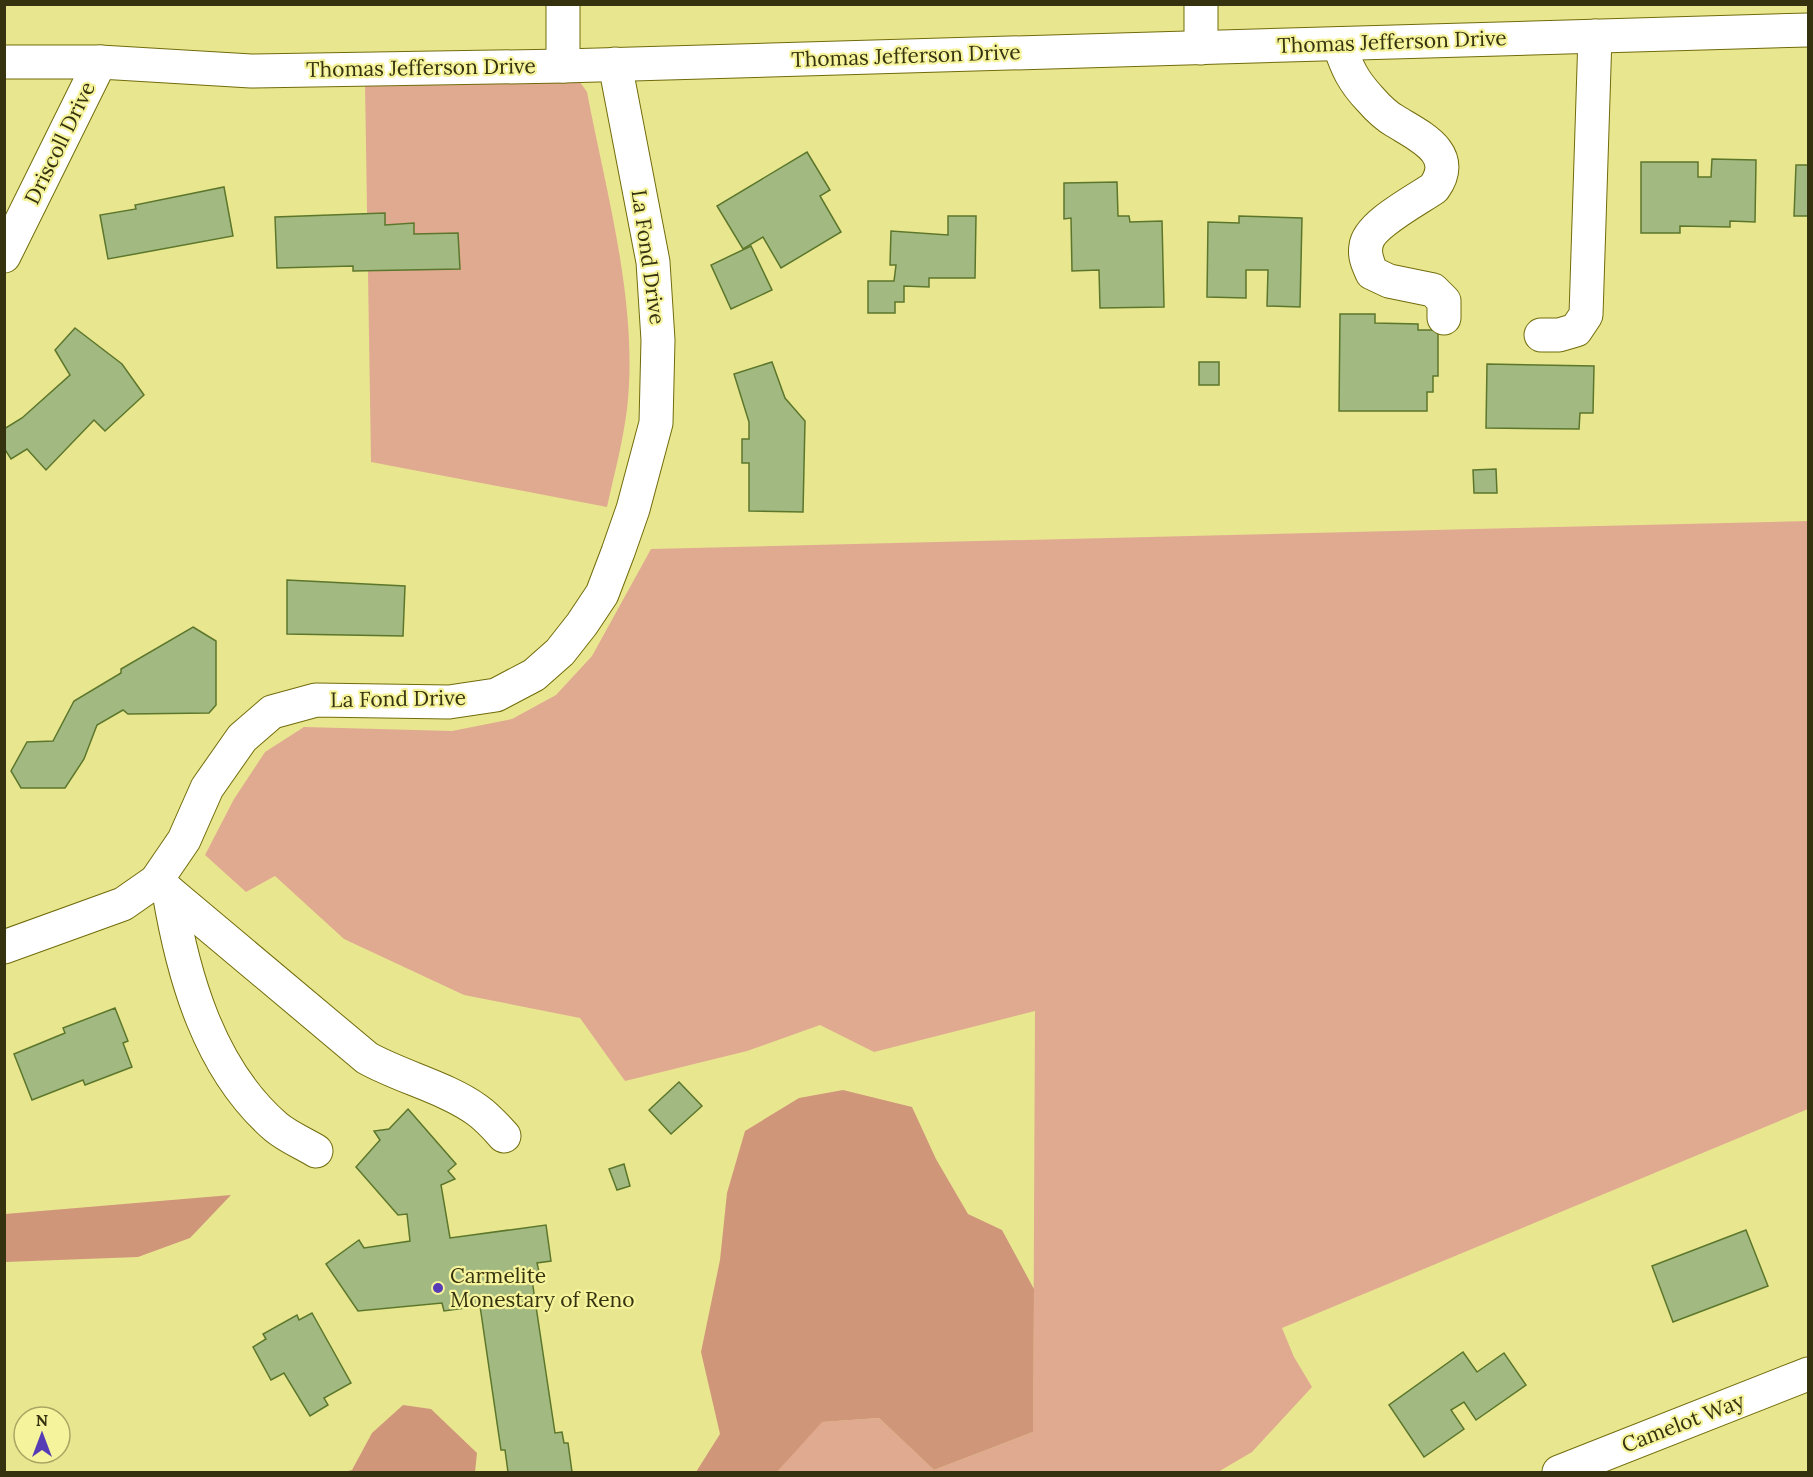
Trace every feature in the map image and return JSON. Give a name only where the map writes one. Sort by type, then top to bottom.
[{"type":"street","points":[[562,66],[563,4]]},
{"type":"street","points":[[1201,4],[1201,48]]},
{"type":"street","name":"Thomas Jefferson Drive","points":[[4,62],[100,62],[251,71],[562,66],[1809,30]]},
{"type":"street","points":[[1541,335],[1559,335],[1576,330],[1586,315],[1595,36]]},
{"type":"street","points":[[1339,44],[1349,75],[1371,100],[1392,120],[1427,139],[1438,154],[1442,166],[1440,179],[1434,188],[1374,229],[1365,243],[1366,259],[1372,273],[1389,281],[1433,291],[1444,301],[1444,318]]},
{"type":"street","name":"Driscoll Drive","points":[[4,256],[100,62]]},
{"type":"street","name":"La Fond Drive","points":[[4,947],[123,904],[163,886],[213,780],[242,738],[272,712],[316,700],[449,702],[496,695],[534,675],[560,652],[602,594],[633,509],[656,423],[658,340],[653,262],[615,64]]},
{"type":"street","points":[[163,886],[367,1058],[395,1074],[478,1110],[504,1136]]},
{"type":"street","points":[[163,886],[184,964],[204,1025],[228,1070],[255,1107],[279,1129],[316,1151]]},
{"type":"street","name":"Camelot Way","points":[[1559,1473],[1809,1374]]},
{"type":"shaded area","points":[[565,79],[580,82],[587,92],[619,249],[625,290],[630,370],[627,409],[607,507],[371,462],[365,83]]},
{"type":"shaded area","points":[[1808,521],[1808,1109],[1282,1328],[1294,1357],[1312,1387],[1252,1452],[1218,1472],[777,1472],[821,1422],[879,1418],[934,1470],[1033,1432],[1035,1011],[874,1052],[820,1025],[747,1051],[625,1081],[580,1018],[464,995],[344,939],[275,876],[246,892],[205,855],[234,799],[265,752],[304,727],[452,731],[512,719],[556,695],[592,656],[651,549]]},
{"type":"shaded area","points":[[843,1090],[912,1107],[936,1159],[968,1214],[1002,1230],[1034,1289],[1033,1432],[934,1470],[879,1418],[822,1422],[777,1472],[696,1472],[720,1434],[701,1352],[720,1260],[727,1193],[745,1131],[799,1098]]},
{"type":"shaded area","points":[[231,1195],[190,1238],[138,1257],[5,1262],[5,1214]]},
{"type":"shaded area","points":[[403,1405],[431,1409],[477,1453],[475,1472],[343,1472],[352,1470],[372,1433]]},
{"type":"building","points":[[807,152],[830,190],[820,196],[841,232],[781,268],[763,237],[743,249],[717,206]]},
{"type":"building","points":[[1712,159],[1756,160],[1755,222],[1730,221],[1730,227],[1680,226],[1680,233],[1641,233],[1641,162],[1698,162],[1698,177],[1711,177]]},
{"type":"building","points":[[1796,165],[1808,165],[1808,216],[1794,216]]},
{"type":"building","points":[[1117,182],[1118,216],[1129,216],[1130,222],[1162,221],[1164,307],[1100,308],[1099,270],[1072,271],[1071,218],[1064,219],[1064,183]]},
{"type":"building","points":[[224,187],[233,236],[108,259],[100,215],[136,209],[135,205]]},
{"type":"building","points":[[385,213],[385,225],[414,223],[414,234],[458,233],[460,269],[353,271],[353,266],[277,268],[275,217]]},
{"type":"building","points":[[948,216],[976,216],[975,278],[929,278],[929,287],[904,286],[904,302],[895,302],[895,313],[868,313],[868,281],[894,281],[896,265],[890,265],[891,231],[948,235]]},
{"type":"building","points":[[1239,216],[1302,218],[1300,307],[1267,306],[1268,270],[1246,270],[1246,298],[1207,297],[1208,222],[1239,223]]},
{"type":"building","points":[[751,246],[772,290],[731,309],[711,265]]},
{"type":"building","points":[[1340,314],[1375,314],[1375,323],[1418,324],[1418,330],[1438,330],[1438,376],[1433,376],[1433,392],[1427,392],[1427,411],[1339,411]]},
{"type":"building","points":[[75,328],[122,364],[144,395],[105,431],[94,420],[46,470],[27,449],[11,459],[4,448],[4,429],[22,418],[70,375],[55,350]]},
{"type":"building","points":[[772,362],[785,398],[805,421],[803,512],[749,511],[749,463],[742,463],[742,439],[749,439],[749,422],[734,374]]},
{"type":"building","points":[[1199,362],[1219,362],[1219,385],[1199,385]]},
{"type":"building","points":[[1487,364],[1594,366],[1593,413],[1580,413],[1579,429],[1486,428]]},
{"type":"building","points":[[1496,469],[1497,493],[1474,493],[1473,470]]},
{"type":"building","points":[[287,580],[405,586],[403,636],[287,634]]},
{"type":"building","points":[[193,627],[216,641],[216,705],[209,713],[128,714],[123,710],[97,725],[84,759],[65,788],[21,788],[11,771],[27,742],[53,741],[74,701],[121,673],[121,669]]},
{"type":"building","points":[[115,1008],[128,1041],[123,1043],[132,1067],[85,1085],[83,1080],[32,1100],[14,1054],[65,1033],[63,1028]]},
{"type":"building","points":[[679,1082],[702,1106],[671,1134],[649,1110]]},
{"type":"building","name":"Carmelite Monestary of Reno","points":[[408,1109],[456,1164],[448,1171],[455,1179],[441,1185],[450,1238],[546,1225],[551,1261],[537,1263],[539,1272],[531,1273],[555,1433],[562,1432],[564,1443],[568,1443],[572,1472],[508,1472],[505,1450],[501,1450],[480,1306],[444,1311],[442,1303],[358,1311],[326,1264],[359,1240],[364,1248],[410,1241],[407,1214],[398,1215],[356,1167],[380,1140],[374,1131],[389,1129]]},
{"type":"building","points":[[624,1164],[630,1186],[617,1190],[609,1169]]},
{"type":"building","points":[[1746,1230],[1768,1286],[1673,1322],[1652,1266]]},
{"type":"building","points":[[312,1313],[351,1383],[324,1398],[328,1405],[310,1416],[284,1373],[271,1380],[253,1347],[266,1339],[263,1334],[297,1315],[299,1320]]},
{"type":"building","points":[[1463,1352],[1477,1372],[1504,1353],[1526,1385],[1476,1420],[1464,1402],[1451,1410],[1464,1429],[1424,1457],[1389,1405]]},
{"type":"place","name":"Carmelite Monestary of Reno","points":[[438,1288]]}]
